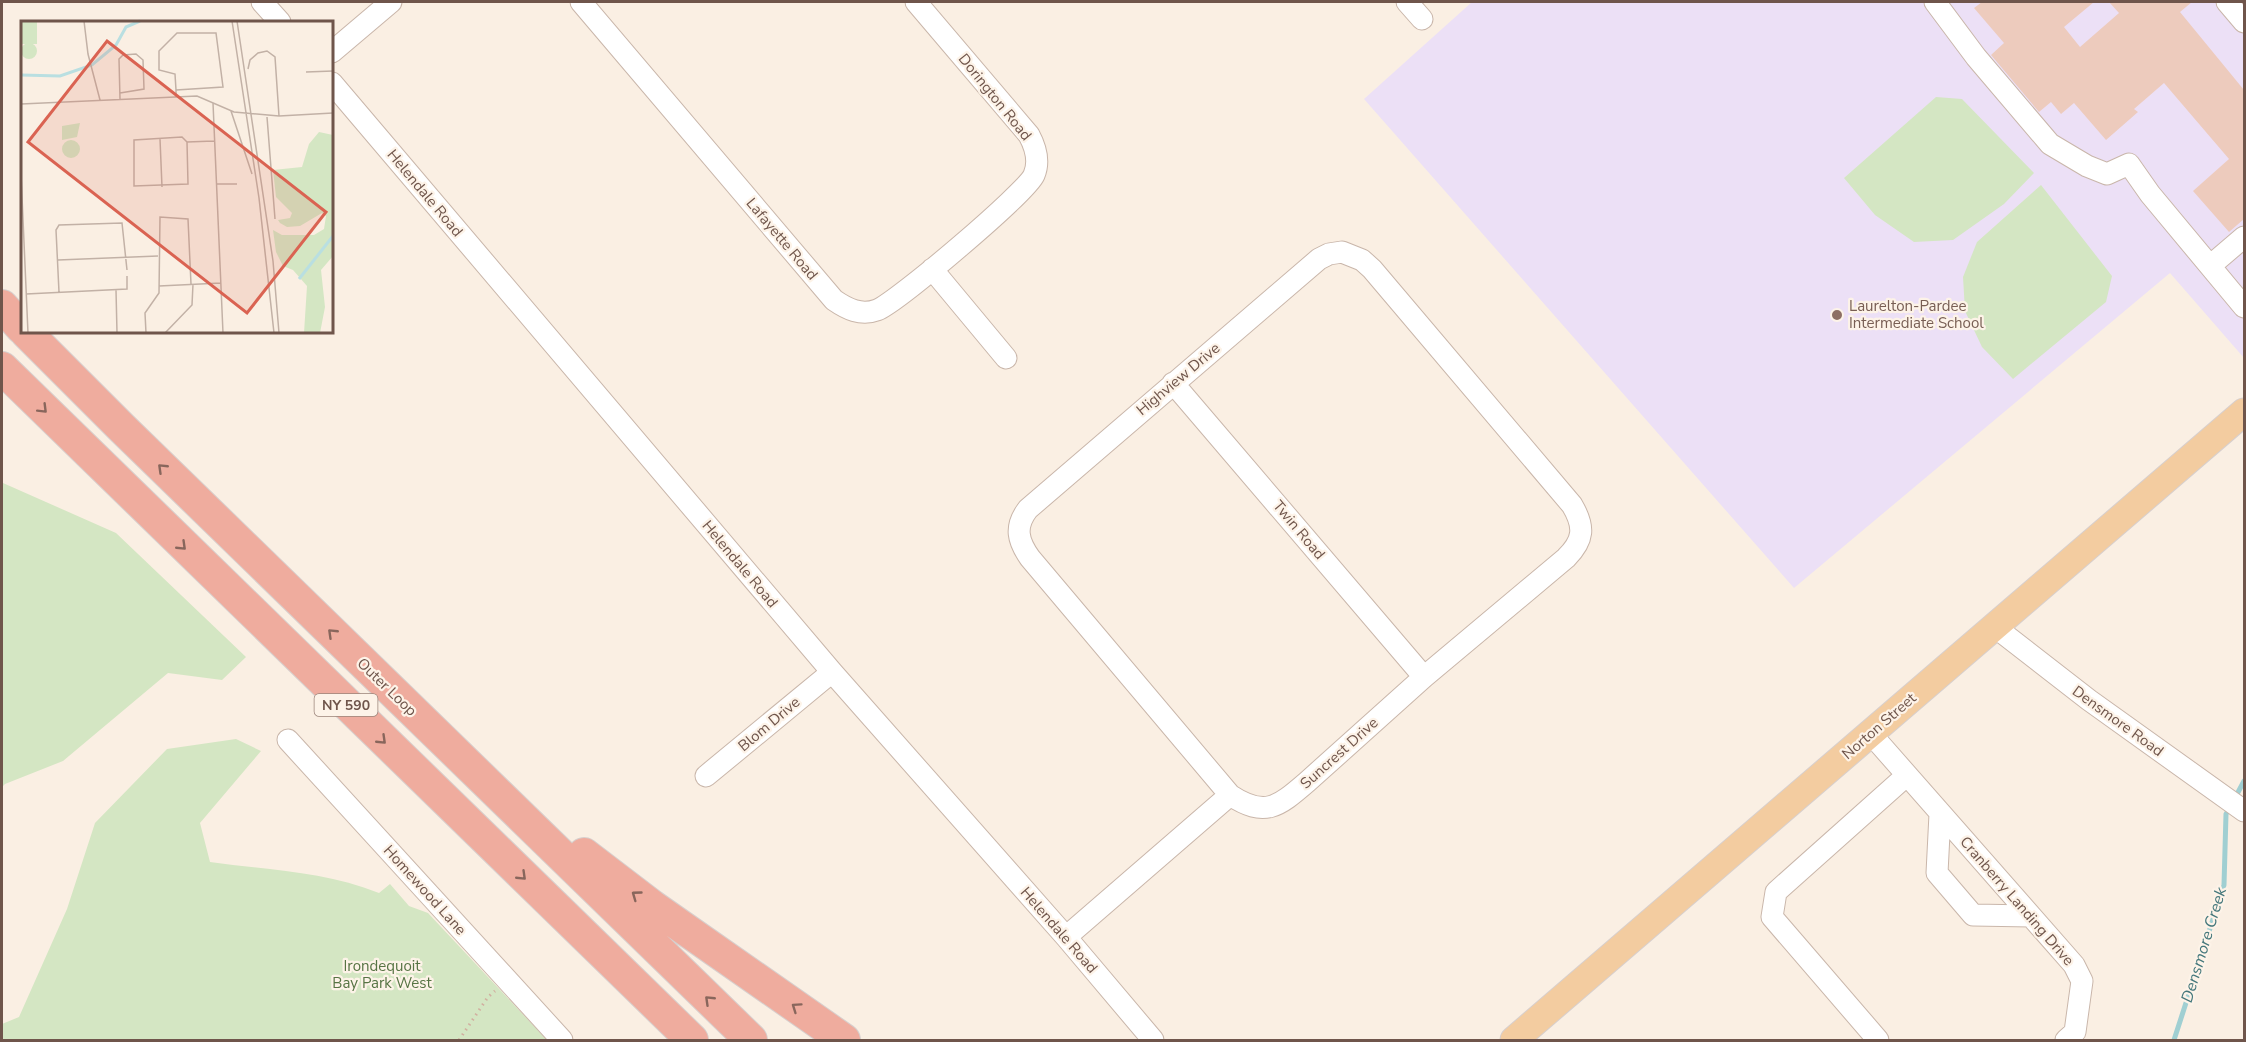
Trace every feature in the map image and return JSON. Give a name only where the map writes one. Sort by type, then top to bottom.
[{"type":"highway","points":[[2,306],[21,327]]},
{"type":"highway","name":"Outer Loop","points":[[27,333],[751,1041]]},
{"type":"highway","name":"NY 590","points":[[2,368],[692,1041]]},
{"type":"highway","points":[[374,674],[461,753],[625,886],[844,1041]]},
{"type":"main road","name":"Norton Street","points":[[1527,1036],[1870,734],[2244,412]]},
{"type":"street","points":[[262,2],[279,21]]},
{"type":"street","points":[[333,51],[391,2]]},
{"type":"street","name":"Lafayette Road","points":[[581,2],[834,300],[855,311],[866,313],[878,310],[932,269]]},
{"type":"street","name":"Dorington Road","points":[[916,2],[1029,135],[1035,146],[1037,158],[1037,168],[1027,186],[932,269]]},
{"type":"street","points":[[1407,2],[1422,19]]},
{"type":"street","points":[[1935,2],[1976,57],[2050,144],[2087,166],[2107,174],[2129,164],[2150,194],[2244,307]]},
{"type":"street","points":[[2227,2],[2244,22]]},
{"type":"street","name":"Helendale Road","points":[[333,84],[832,672],[1066,937],[1153,1041]]},
{"type":"street","points":[[2210,266],[2244,237]]},
{"type":"street","name":"Highview Drive","points":[[1230,795],[1030,558],[1018,538],[1018,526],[1028,509],[1319,259],[1329,254],[1342,252],[1362,260],[1372,269],[1577,513]]},
{"type":"street","points":[[932,269],[1006,358]]},
{"type":"street","name":"Twin Road","points":[[1173,383],[1424,677]]},
{"type":"street","name":"Suncrest Drive","points":[[1230,795],[1245,805],[1261,808],[1275,806],[1290,797],[1424,677],[1573,550],[1581,534],[1577,513]]},
{"type":"street","name":"Densmore Road","points":[[1995,627],[2089,700],[2244,811]]},
{"type":"street","name":"Blom Drive","points":[[706,776],[832,672]]},
{"type":"street","name":"Cranberry Landing Drive","points":[[1870,734],[2074,965],[2082,981],[2075,1032],[2066,1041]]},
{"type":"street","name":"Homewood Lane","points":[[288,740],[562,1041]]},
{"type":"street","points":[[1878,1041],[1772,917],[1776,892],[1906,776]]},
{"type":"street","points":[[1066,937],[1230,795]]},
{"type":"street","points":[[1940,814],[1937,873],[1973,915],[2031,916]]},
{"type":"path","points":[[459,1041],[488,997],[507,980]]},
{"type":"shaded area","name":"Laurelton-Pardee Intermediate School","points":[[1472,2],[2244,2],[2244,358],[2170,273],[1794,588],[1364,99]]},
{"type":"green space","points":[[1936,97],[1962,99],[2034,173],[2004,204],[1953,240],[1914,242],[1875,215],[1844,178]]},
{"type":"green space","points":[[2041,185],[2112,276],[2106,302],[2013,379],[1982,347],[1965,311],[1963,277],[1977,242]]},
{"type":"green space","points":[[3,483],[116,533],[246,657],[222,680],[168,673],[63,761],[2,787]]},
{"type":"green space","name":"Irondequoit Bay Park West","points":[[236,739],[261,751],[200,823],[210,862],[317,876],[379,893],[390,884],[409,906],[428,913],[547,1040],[2,1040],[2,1024],[19,1017],[67,909],[95,823],[167,749]]},
{"type":"building","points":[[1982,2],[2094,2],[2064,27],[2080,47],[2119,13],[2109,2],[2192,2],[2180,12],[2244,90],[2244,219],[2229,232],[2193,191],[2229,159],[2164,83],[2134,109],[2138,112],[2106,140],[2074,103],[2061,114],[2051,102],[2039,112],[1991,55],[2004,43],[1974,8]]},
{"type":"waterway","name":"Densmore Creek","points":[[2235,798],[2244,781]]},
{"type":"waterway","name":"Densmore Creek","points":[[2174,1040],[2224,885],[2226,814],[2231,806]]},
{"type":"place","name":"Laurelton-Pardee Intermediate School","points":[[1837,315]]}]
